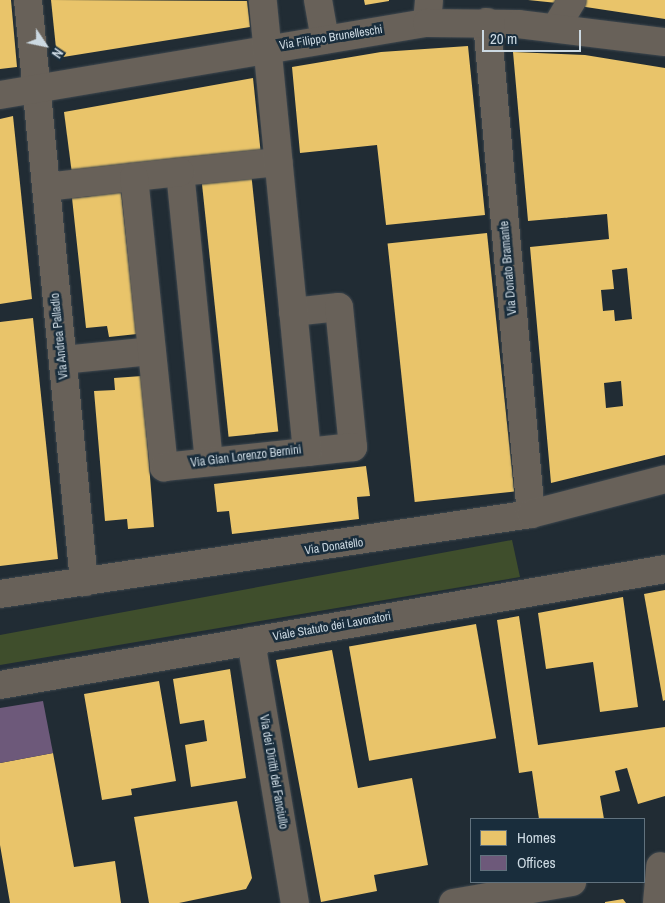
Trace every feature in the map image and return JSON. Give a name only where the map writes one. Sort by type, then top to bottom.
[{"type":"street","name":"Via Andrea Palladio","points":[[28,0],[84,582]]},
{"type":"street","name":"Via Gian Lorenzo Bernini","points":[[134,177],[164,467],[307,452],[263,0]]},
{"type":"street","points":[[318,0],[325,39]]},
{"type":"street","points":[[556,28],[572,0]]},
{"type":"street","name":"Via Filippo Brunelleschi","points":[[0,95],[325,39],[428,11],[487,22],[556,28],[665,42]]},
{"type":"street","name":"Via Donato Bramante","points":[[487,22],[531,514]]},
{"type":"street","points":[[46,187],[278,162]]},
{"type":"street","points":[[180,172],[209,462]]},
{"type":"street","points":[[293,312],[340,308],[353,447],[307,452]]},
{"type":"street","points":[[63,360],[152,351]]},
{"type":"street","name":"Via Donatello","points":[[0,594],[531,514],[665,479]]},
{"type":"street","name":"Viale Statuto dei Lavoratori","points":[[0,685],[665,569]]},
{"type":"street","name":"Via dei Diritti del Fanciullo","points":[[250,641],[296,903]]},
{"type":"street","points":[[656,867],[657,903]]},
{"type":"street","points":[[453,903],[566,883]]},
{"type":"green space","points":[[512,540],[520,577],[0,665],[0,635]]},
{"type":"building: Homes","points":[[0,0],[11,0],[17,67],[0,69]]},
{"type":"building: Homes","points":[[51,0],[247,1],[250,27],[57,58]]},
{"type":"building: Homes","points":[[364,0],[389,0],[389,1],[365,5]]},
{"type":"building: Homes","points":[[528,0],[559,0],[557,3]]},
{"type":"building: Homes","points":[[583,0],[665,0],[665,19],[579,6]]},
{"type":"building: Homes","points":[[468,46],[485,215],[386,225],[377,145],[300,153],[292,67],[381,52]]},
{"type":"building: Homes","points":[[513,52],[585,55],[665,68],[665,455],[551,483],[530,247],[609,239],[607,214],[528,221]],"holes":[[[627,268],[632,319],[615,321],[614,310],[603,311],[601,290],[614,289],[612,270]],[[621,381],[623,406],[606,408],[604,383]]]},
{"type":"building: Homes","points":[[253,78],[261,155],[72,174],[64,112]]},
{"type":"building: Homes","points":[[13,116],[32,299],[0,304],[0,119]]},
{"type":"building: Homes","points":[[251,172],[278,432],[229,437],[201,177]]},
{"type":"building: Homes","points":[[120,183],[137,334],[109,337],[107,326],[86,328],[72,198],[92,196],[91,186]]},
{"type":"building: Homes","points":[[487,233],[514,492],[415,502],[388,243]]},
{"type":"building: Homes","points":[[33,318],[58,559],[0,566],[0,322]]},
{"type":"building: Homes","points":[[142,376],[154,527],[128,529],[127,519],[105,521],[94,391],[115,390],[114,378]]},
{"type":"building: Homes","points":[[366,466],[370,496],[357,497],[359,519],[232,534],[229,511],[217,512],[214,484]]},
{"type":"building: Homes","points":[[665,590],[665,700],[663,701],[644,594]]},
{"type":"building: Homes","points":[[623,597],[638,707],[600,712],[593,662],[546,669],[538,613]]},
{"type":"building: Homes","points":[[519,616],[538,745],[665,727],[665,796],[638,804],[627,768],[615,771],[620,791],[600,796],[604,818],[539,818],[532,771],[519,773],[497,620]]},
{"type":"building: Homes","points":[[476,624],[496,738],[369,761],[349,646]]},
{"type":"building: Homes","points":[[332,650],[358,788],[412,778],[428,865],[374,875],[377,891],[321,902],[276,660]]},
{"type":"building: Homes","points":[[230,669],[246,778],[191,787],[185,745],[207,741],[204,720],[180,724],[173,679]]},
{"type":"building: Homes","points":[[159,681],[176,781],[131,789],[132,795],[102,800],[84,694]]},
{"type":"building: Homes","points":[[53,753],[74,867],[115,861],[121,903],[10,903],[0,845],[0,763]]},
{"type":"building: Homes","points":[[237,801],[252,878],[246,889],[179,903],[149,903],[134,817]]},
{"type":"building: Homes","points":[[623,899],[626,903],[605,903],[605,902]]},
{"type":"building: Offices","points":[[43,701],[53,753],[0,763],[0,708]]}]
